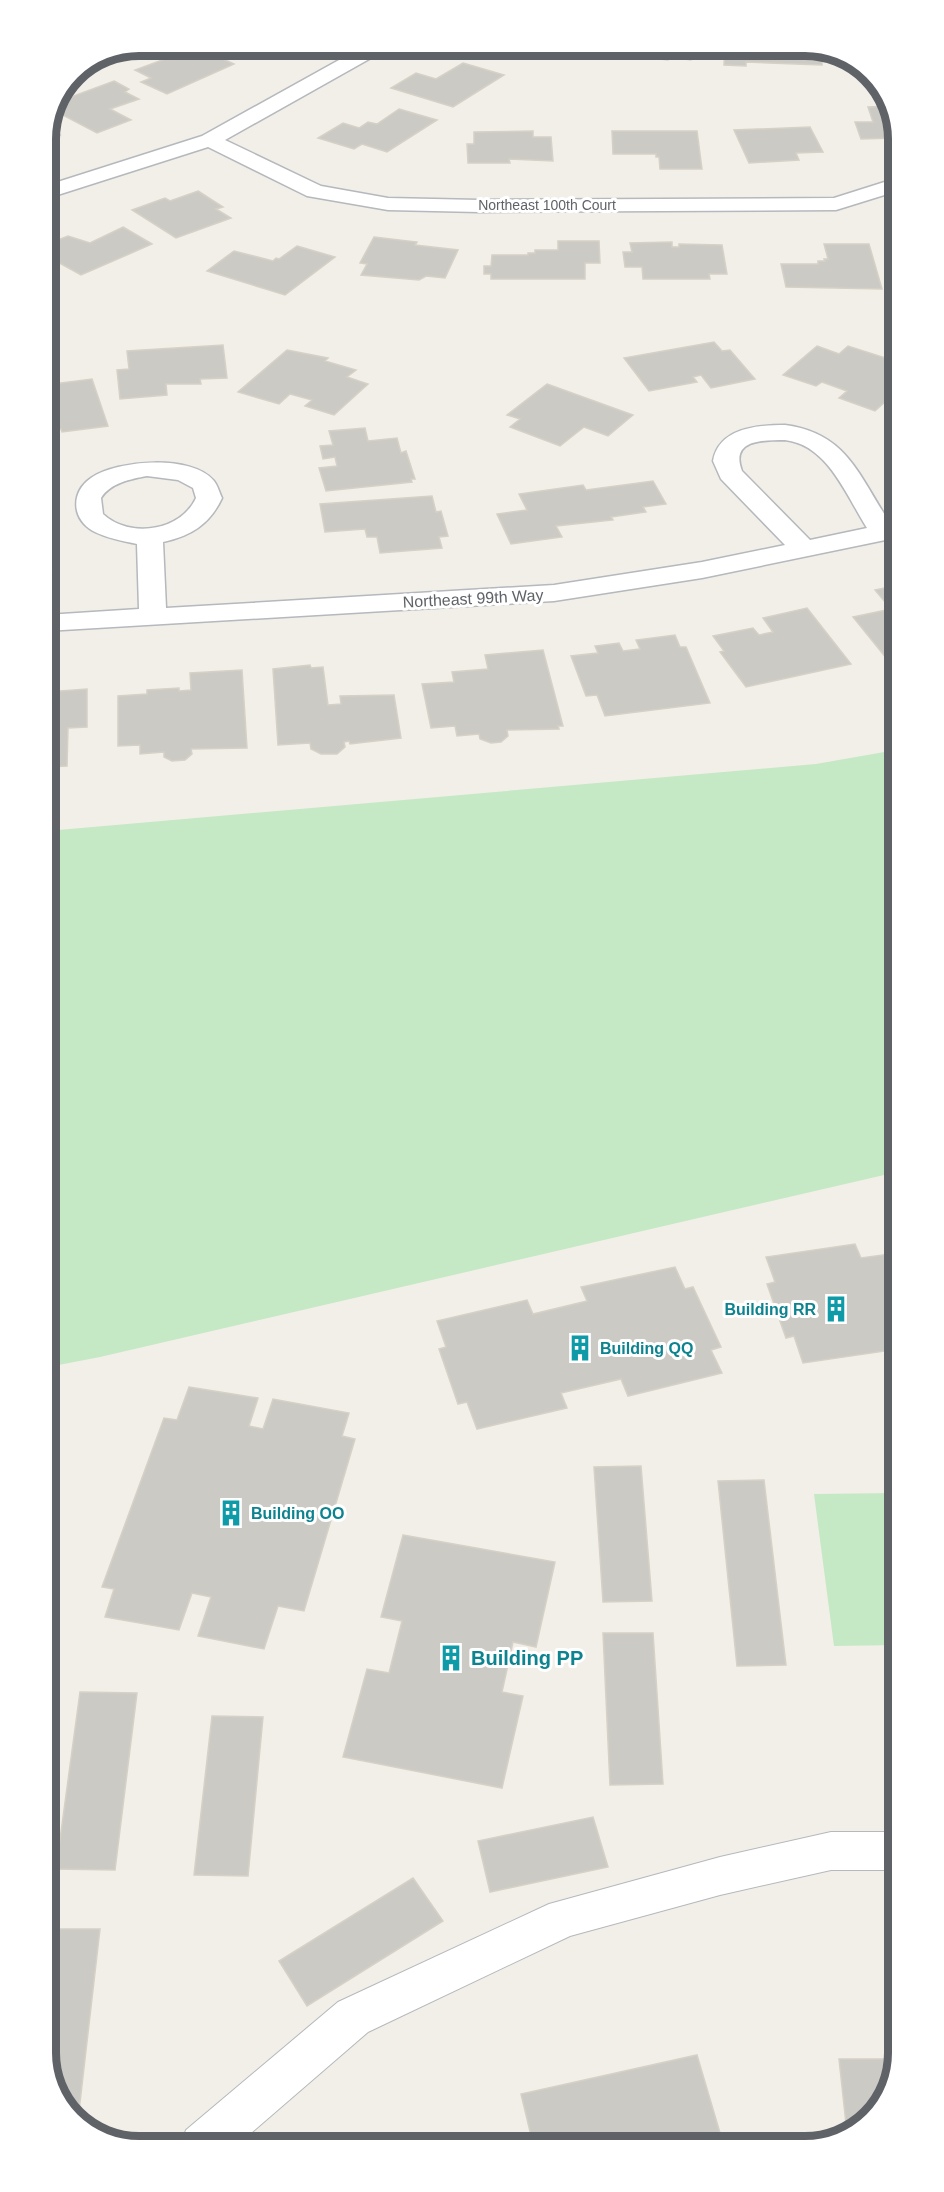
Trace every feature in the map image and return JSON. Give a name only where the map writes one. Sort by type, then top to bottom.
[{"type":"street","points":[[56,189],[209,140],[361,55]]},
{"type":"street","name":"Northeast 100th Court","points":[[209,140],[315,191],[388,204],[479,206],[836,204],[888,187]]},
{"type":"street","points":[[804,549],[730,474],[724,464],[725,454],[732,445],[744,437],[760,433],[795,434],[824,446],[833,454],[888,530]]},
{"type":"street","name":"Northeast 99th Way","points":[[56,622],[554,594],[702,570],[888,531]]},
{"type":"street","points":[[150,535],[153,616]]},
{"type":"lane","points":[[214,2136],[353,2017],[564,1918],[720,1876],[831,1851],[888,1851]]},
{"type":"green space","points":[[888,751],[888,1174],[55,1366],[56,830],[816,764]]},
{"type":"green space","points":[[888,1493],[888,1645],[834,1646],[814,1494]]},
{"type":"building","points":[[175,55],[215,55],[234,64],[167,94],[141,82],[151,78],[135,70]]},
{"type":"building","points":[[251,55],[268,55],[260,59]]},
{"type":"building","points":[[631,56],[693,56],[691,60],[669,57],[668,60]]},
{"type":"building","points":[[724,56],[822,57],[822,65],[746,62],[746,66],[724,65]]},
{"type":"building","points":[[463,63],[504,75],[453,107],[391,88],[416,73],[436,79]]},
{"type":"building","points":[[114,81],[129,89],[125,92],[139,99],[110,109],[131,120],[97,133],[59,113],[66,99]]},
{"type":"building","points":[[882,106],[887,123],[888,138],[861,139],[855,122],[873,122],[868,107]]},
{"type":"building","points":[[399,109],[437,120],[387,152],[362,144],[354,149],[318,138],[343,123],[359,128],[368,122],[377,124]]},
{"type":"building","points":[[810,127],[823,152],[796,153],[799,160],[749,163],[734,130]]},
{"type":"building","points":[[533,131],[533,137],[551,137],[553,161],[509,159],[510,163],[468,163],[467,144],[474,144],[474,132]]},
{"type":"building","points":[[612,131],[697,131],[702,169],[660,169],[659,157],[656,157],[656,154],[613,154]]},
{"type":"building","points":[[198,191],[223,207],[216,209],[231,218],[176,238],[132,210],[165,198],[170,201]]},
{"type":"building","points":[[123,227],[152,244],[81,275],[56,261],[56,241],[68,236],[90,243]]},
{"type":"building","points":[[374,237],[458,250],[445,278],[426,276],[419,280],[361,275],[367,264],[360,263]]},
{"type":"building","points":[[558,241],[599,241],[600,263],[585,263],[585,279],[491,279],[491,274],[484,274],[484,266],[491,266],[492,255],[528,255],[528,253],[535,253],[535,250],[558,250]]},
{"type":"building","points":[[672,242],[672,247],[679,247],[679,244],[722,245],[727,274],[709,274],[710,279],[643,279],[642,267],[625,267],[623,252],[632,252],[630,243]]},
{"type":"building","points":[[824,244],[869,244],[882,289],[786,287],[781,264],[818,264],[818,261],[825,261],[824,259],[828,259]]},
{"type":"building","points":[[297,246],[335,257],[285,295],[207,271],[234,251],[273,261]]},
{"type":"building","points":[[714,342],[722,351],[730,350],[755,379],[711,388],[701,375],[693,377],[697,382],[649,391],[624,358]]},
{"type":"building","points":[[223,345],[227,378],[200,379],[201,384],[166,384],[167,395],[120,399],[117,370],[129,369],[127,351]]},
{"type":"building","points":[[817,346],[839,354],[848,346],[888,359],[888,399],[875,411],[839,398],[847,391],[822,382],[816,386],[783,375]]},
{"type":"building","points":[[287,350],[328,358],[325,361],[356,370],[347,377],[368,384],[334,415],[305,406],[312,400],[290,394],[279,404],[238,392]]},
{"type":"building","points":[[92,379],[108,426],[62,432],[58,429],[56,423],[56,384]]},
{"type":"building","points":[[547,384],[633,415],[608,436],[584,427],[560,446],[510,427],[520,419],[507,415]]},
{"type":"building","points":[[365,428],[368,441],[397,438],[401,453],[406,451],[415,479],[411,479],[412,482],[326,491],[319,468],[337,466],[335,457],[323,459],[320,446],[333,445],[329,431]]},
{"type":"building","points":[[653,481],[666,504],[643,507],[646,512],[611,517],[613,520],[556,526],[562,537],[511,544],[497,514],[527,510],[519,494],[583,485],[586,490]]},
{"type":"building","points":[[432,496],[436,512],[441,511],[448,536],[439,537],[442,548],[380,553],[377,537],[367,537],[365,529],[325,532],[320,504]]},
{"type":"building","points":[[888,587],[888,605],[875,590]]},
{"type":"building","points":[[807,608],[851,664],[746,687],[720,652],[724,651],[713,636],[753,628],[759,635],[773,632],[763,618]]},
{"type":"building","points":[[888,610],[888,660],[853,617]]},
{"type":"building","points":[[675,635],[680,647],[686,647],[710,703],[605,716],[597,695],[586,696],[571,656],[598,653],[595,646],[619,643],[623,651],[640,649],[636,640]]},
{"type":"building","points":[[543,650],[563,726],[558,726],[559,729],[507,730],[508,736],[501,742],[491,743],[480,739],[479,734],[457,736],[455,726],[431,728],[422,684],[454,682],[452,672],[488,669],[485,655]]},
{"type":"building","points":[[310,665],[311,668],[323,667],[328,705],[341,704],[340,696],[394,695],[401,738],[350,744],[349,741],[344,742],[345,747],[337,754],[321,754],[311,749],[310,743],[278,745],[273,669]]},
{"type":"building","points":[[242,670],[247,748],[191,749],[192,754],[185,760],[172,761],[164,757],[164,752],[140,754],[140,745],[118,746],[118,696],[147,694],[147,690],[179,688],[179,691],[191,690],[190,673]]},
{"type":"building","points":[[87,689],[87,727],[68,728],[67,766],[56,767],[56,691]]},
{"type":"building","name":"Building RR","points":[[855,1244],[861,1258],[888,1254],[888,1351],[803,1363],[794,1336],[786,1338],[767,1284],[775,1282],[766,1257]]},
{"type":"building","name":"Building QQ","points":[[675,1267],[685,1289],[693,1287],[721,1347],[711,1350],[722,1373],[628,1396],[621,1379],[561,1393],[567,1408],[477,1429],[467,1402],[458,1404],[439,1349],[446,1347],[437,1321],[527,1300],[533,1314],[587,1301],[581,1287]]},
{"type":"building","name":"Building OO","points":[[189,1387],[258,1398],[249,1426],[263,1429],[273,1399],[349,1413],[342,1436],[355,1439],[304,1611],[278,1606],[264,1649],[198,1636],[211,1597],[192,1593],[179,1630],[105,1617],[114,1589],[102,1587],[164,1418],[177,1420]]},
{"type":"building","points":[[641,1466],[652,1601],[603,1602],[594,1467]]},
{"type":"building","points":[[764,1480],[786,1665],[737,1666],[718,1481]]},
{"type":"building","name":"Building PP","points":[[403,1535],[555,1562],[536,1647],[513,1642],[502,1692],[523,1696],[502,1788],[343,1757],[367,1669],[389,1673],[402,1621],[381,1617]]},
{"type":"building","points":[[603,1633],[653,1633],[663,1784],[610,1785]]},
{"type":"building","points":[[80,1692],[137,1693],[115,1870],[56,1869]]},
{"type":"building","points":[[212,1716],[263,1717],[248,1876],[194,1875]]},
{"type":"building","points":[[593,1817],[608,1867],[490,1892],[478,1841]]},
{"type":"building","points":[[413,1878],[443,1921],[307,2006],[279,1961]]},
{"type":"building","points":[[55,1929],[100,1929],[79,2111],[64,2090],[57,2069]]},
{"type":"building","points":[[697,2055],[721,2136],[531,2136],[521,2094]]},
{"type":"building","points":[[839,2059],[888,2059],[880,2090],[868,2108],[846,2125]]},
{"type":"place","name":"Building RR","points":[[836,1309]]},
{"type":"place","name":"Building QQ","points":[[580,1348]]},
{"type":"place","name":"Building OO","points":[[231,1513]]},
{"type":"place","name":"Building PP","points":[[451,1658]]}]
